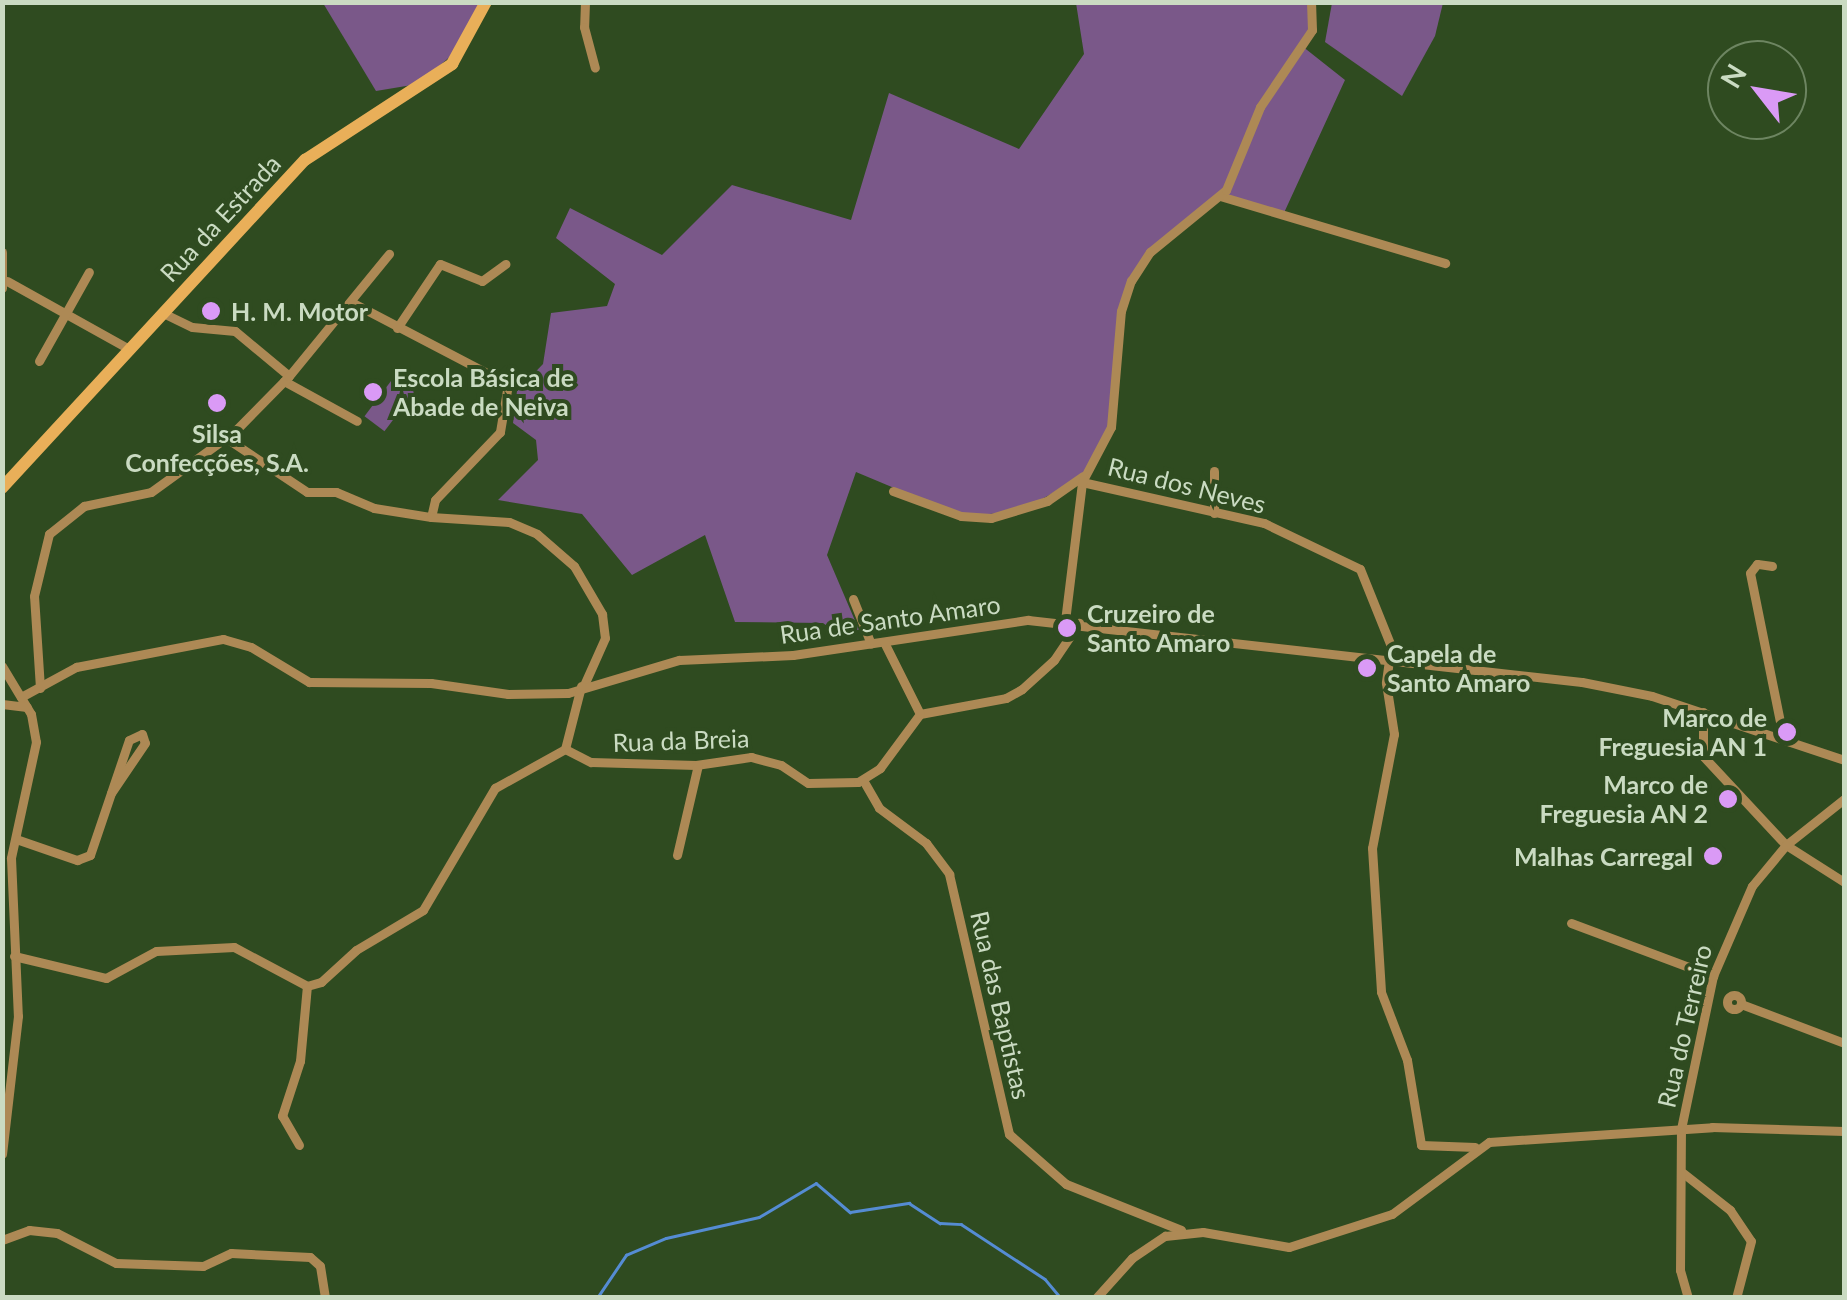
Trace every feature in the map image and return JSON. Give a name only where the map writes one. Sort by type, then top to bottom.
[{"type":"main road","name":"Rua da Estrada","points":[[2,488],[305,160],[452,64],[486,2]]},
{"type":"street","points":[[585,2],[584,26],[595,68]]},
{"type":"street","points":[[1057,657],[1063,639],[1060,621],[1083,479],[1111,427],[1130,281],[1150,252],[1220,196],[1260,106],[1312,30],[1312,2]]},
{"type":"street","points":[[1220,196],[1445,263]]},
{"type":"street","points":[[2,252],[5,285],[129,350]]},
{"type":"street","points":[[40,688],[34,596],[49,534],[84,506],[152,492],[226,438],[286,379],[389,254]]},
{"type":"street","points":[[396,328],[440,264],[482,281],[505,264]]},
{"type":"street","points":[[39,361],[89,272]]},
{"type":"street","points":[[353,302],[508,384],[500,432],[435,500],[431,517]]},
{"type":"street","points":[[163,313],[192,327],[235,331],[286,379],[358,420]]},
{"type":"street","points":[[2,961],[14,958],[106,978],[156,951],[234,947],[307,986],[320,982],[356,950],[410,924],[495,788],[565,749],[582,685],[606,632],[574,566],[524,527],[374,508],[336,492],[307,492],[226,438]]},
{"type":"street","points":[[1214,471],[1214,512]]},
{"type":"street","points":[[892,491],[961,516],[991,518],[1047,501],[1083,479]]},
{"type":"street","name":"Rua dos Neves","points":[[1083,479],[1264,523],[1360,569],[1390,637],[1394,734],[1372,848],[1381,992],[1407,1060],[1421,1146],[1475,1147]]},
{"type":"street","points":[[1772,566],[1757,564],[1750,574],[1783,738]]},
{"type":"street","points":[[853,599],[871,644]]},
{"type":"street","name":"Rua de Santo Amaro","points":[[24,702],[76,667],[223,639],[250,647],[309,682],[372,687],[408,681],[508,694],[568,693],[582,685],[679,660],[871,644],[1060,621],[1390,656],[1582,682],[1703,712],[1844,760]]},
{"type":"street","points":[[863,780],[880,768],[920,714],[1006,698],[1057,657],[1079,623]]},
{"type":"street","points":[[884,642],[920,714]]},
{"type":"street","points":[[2,666],[24,702],[36,742],[10,883],[18,1016],[2,1154]]},
{"type":"street","points":[[2,704],[24,702]]},
{"type":"street","points":[[1703,712],[1703,756],[1786,846],[1844,882]]},
{"type":"street","points":[[16,839],[84,858],[129,740],[142,734],[145,743],[111,793]]},
{"type":"street","name":"Rua da Breia","points":[[565,749],[591,762],[698,765],[750,756],[825,787],[863,780]]},
{"type":"street","points":[[676,855],[698,765]]},
{"type":"street","name":"Rua das Baptistas","points":[[863,780],[879,808],[926,843],[949,874],[1009,1134],[1066,1184],[1181,1230],[1289,1247],[1392,1214],[1475,1147]]},
{"type":"street","name":"Rua do Terreiro","points":[[1688,1298],[1680,1270],[1681,1129],[1713,976],[1736,913],[1786,846],[1844,799]]},
{"type":"street","points":[[1571,923],[1713,976]]},
{"type":"street","points":[[299,1145],[282,1116],[300,1061],[307,986]]},
{"type":"street","points":[[1741,1004],[1844,1043]]},
{"type":"street","points":[[1475,1147],[1520,1138],[1681,1129],[1844,1131]]},
{"type":"street","points":[[1683,1173],[1730,1210],[1751,1241],[1736,1298]]},
{"type":"street","points":[[2,1240],[29,1230],[56,1233],[116,1263],[203,1266],[231,1254],[310,1257],[320,1266],[325,1298]]},
{"type":"street","points":[[1100,1295],[1148,1244],[1181,1230]]},
{"type":"shaded area","points":[[323,3],[484,3],[466,43],[418,84],[376,91]]},
{"type":"shaded area","points":[[1076,3],[1311,3],[1316,15],[1302,46],[1345,80],[1283,215],[1220,196],[1149,252],[1121,311],[1111,427],[1083,476],[1019,512],[961,516],[856,472],[827,555],[859,630],[841,636],[823,623],[735,622],[705,535],[632,575],[582,514],[498,500],[538,460],[536,440],[513,423],[517,391],[543,364],[551,313],[607,306],[615,284],[556,238],[570,208],[662,255],[732,185],[851,220],[889,93],[1019,149],[1084,54]]},
{"type":"shaded area","points":[[1332,3],[1443,3],[1435,36],[1402,96],[1325,42]]},
{"type":"shaded area","points":[[394,377],[414,392],[384,431],[365,416]]},
{"type":"waterway","points":[[597,1298],[626,1255],[666,1238],[759,1217],[816,1183],[850,1212],[909,1203],[940,1223],[961,1224],[1045,1279],[1061,1298]]},
{"type":"place","name":"H. M. Motor","points":[[211,311]]},
{"type":"place","name":"Escola Básica de Abade de Neiva","points":[[373,392]]},
{"type":"place","name":"Silsa Confecções, S.A.","points":[[217,403]]},
{"type":"place","name":"Cruzeiro de Santo Amaro","points":[[1067,628]]},
{"type":"place","name":"Capela de Santo Amaro","points":[[1367,668]]},
{"type":"place","name":"Marco de Freguesia AN 1","points":[[1787,732]]},
{"type":"place","name":"Marco de Freguesia AN 2","points":[[1728,799]]},
{"type":"place","name":"Malhas Carregal","points":[[1713,856]]}]
